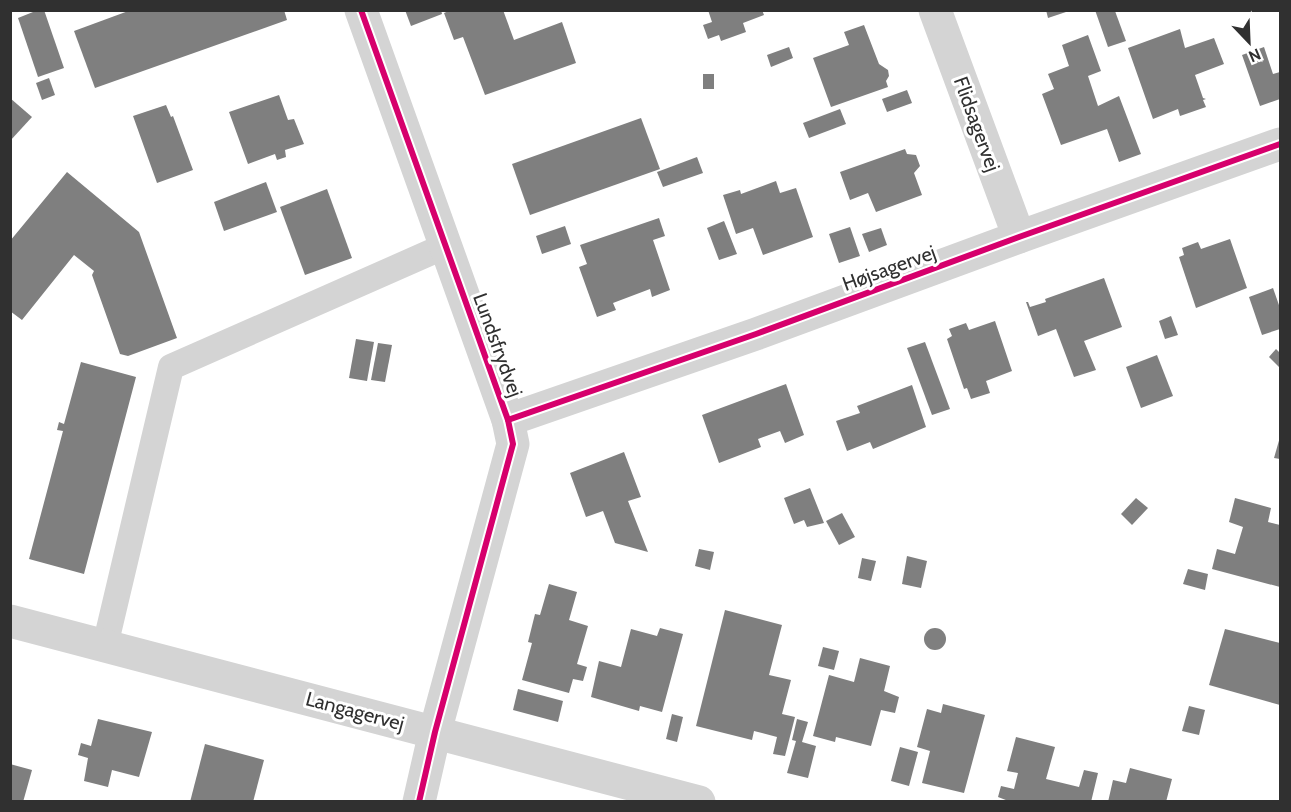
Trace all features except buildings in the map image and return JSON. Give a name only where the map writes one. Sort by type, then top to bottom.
[{"type":"street","name":"Lundsfrydvej","points":[[361,10],[508,420],[513,444],[435,732],[419,801]]},
{"type":"street","name":"Flidsagervej","points":[[935,10],[1019,237]]},
{"type":"street","name":"Højsagervej","points":[[508,420],[756,334],[1281,144]]},
{"type":"street","name":"Langagervej","points":[[10,621],[699,801]]},
{"type":"lane","points":[[105,646],[171,367],[446,246]]},
{"type":"cycle path","points":[[361,10],[508,420],[513,444],[435,732],[419,802]]},
{"type":"cycle path","points":[[508,420],[756,334],[1280,144]]}]
